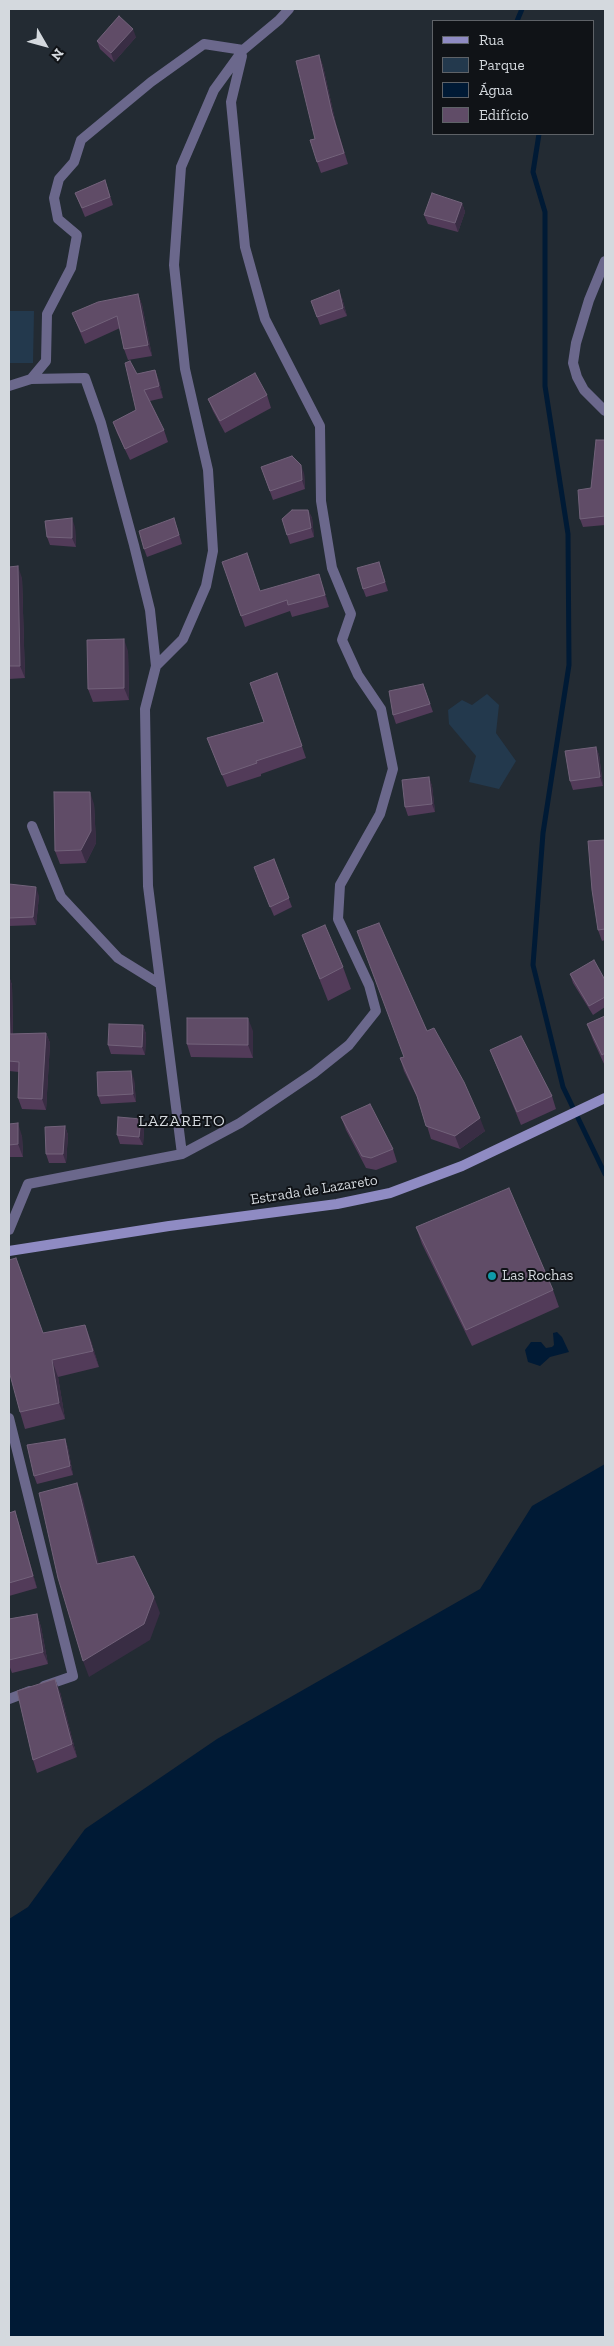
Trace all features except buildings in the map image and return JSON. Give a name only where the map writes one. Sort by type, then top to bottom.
[{"type":"street","name":"Estrada de Lazareto","points":[[9,1251],[169,1226],[337,1204],[390,1193],[462,1166],[605,1098]]},
{"type":"lane","points":[[156,666],[183,639],[206,586],[213,551],[208,470],[185,370],[174,265],[181,167],[214,90],[243,50],[279,20],[289,9]]},
{"type":"lane","points":[[31,379],[46,361],[47,314],[71,268],[77,235],[58,219],[54,198],[59,179],[74,162],[81,140],[150,82],[204,44],[243,50]]},
{"type":"lane","points":[[9,1230],[28,1184],[182,1154],[240,1123],[314,1073],[349,1045],[376,1011],[369,985],[338,919],[340,886],[380,814],[394,768],[381,709],[358,675],[342,640],[351,614],[332,568],[321,502],[320,426],[266,320],[245,247],[231,102],[243,50]]},
{"type":"lane","points":[[605,261],[589,300],[576,343],[574,363],[577,377],[584,390],[605,411]]},
{"type":"lane","points":[[9,386],[31,379],[85,378],[100,422],[150,610],[156,666],[145,709],[148,886],[182,1154]]},
{"type":"lane","points":[[32,826],[61,897],[118,958],[160,984]]},
{"type":"lane","points":[[9,1418],[72,1676],[9,1699]]},
{"type":"green space","points":[[9,311],[34,311],[33,363],[9,363]]},
{"type":"green space","points":[[487,694],[499,705],[496,733],[516,761],[499,789],[469,782],[476,756],[449,724],[448,710],[462,700],[472,705]]},
{"type":"water","points":[[557,1332],[562,1337],[569,1352],[550,1357],[540,1366],[528,1362],[525,1350],[531,1342],[541,1342],[546,1348],[552,1347],[554,1345],[553,1333]]},
{"type":"water","points":[[605,1464],[605,2337],[9,2337],[9,1919],[28,1907],[85,1829],[217,1739],[480,1589],[532,1506]]},
{"type":"waterway","points":[[517,20],[522,9]]},
{"type":"waterway","points":[[539,135],[533,172],[545,212],[545,386],[568,534],[569,665],[543,833],[533,965],[563,1087],[605,1174]]},
{"type":"place","name":"Las Rochas","points":[[492,1276]]},
{"type":"district","name":"LAZARETO","points":[[182,1121]]}]
